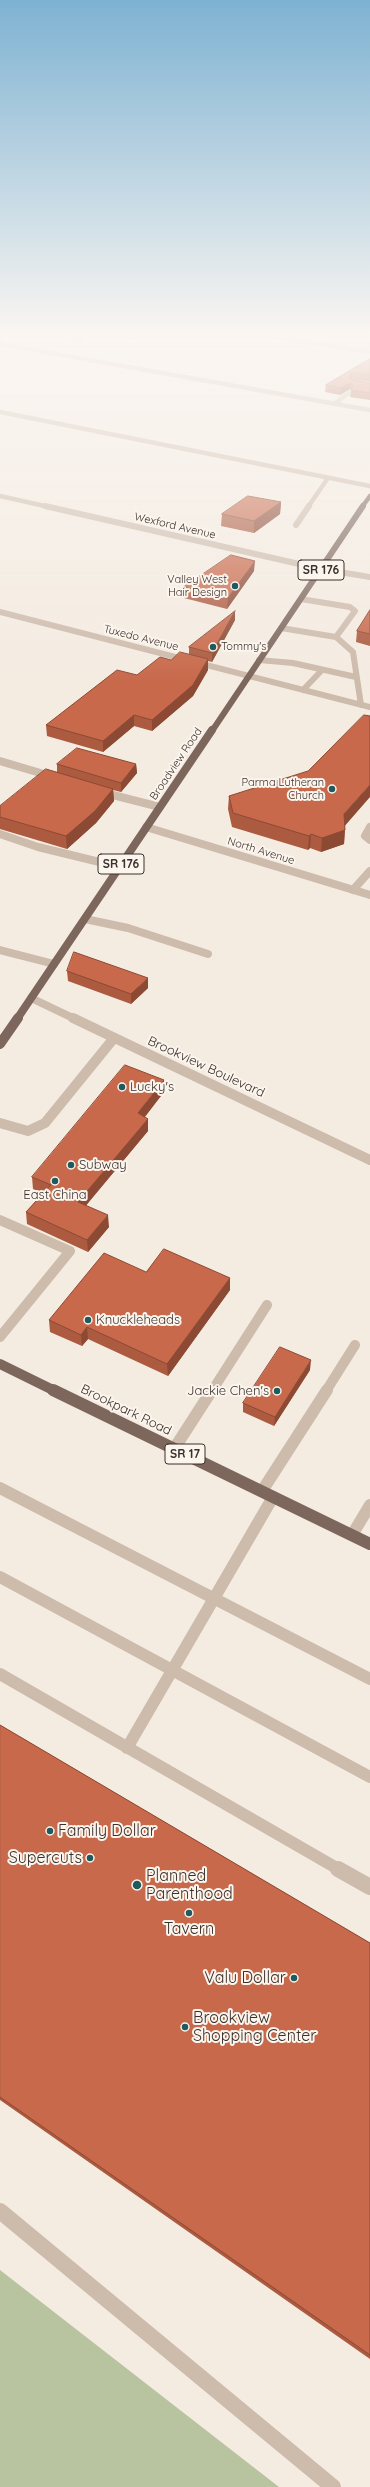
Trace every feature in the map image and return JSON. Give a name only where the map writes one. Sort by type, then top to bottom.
[{"type":"main road","name":"Broadview Road","points":[[0,1044],[370,496]]},
{"type":"main road","name":"Brookpark Road","points":[[0,1364],[370,1544]]},
{"type":"street","points":[[184,449],[370,486]]},
{"type":"street","points":[[296,525],[328,478]]},
{"type":"street","name":"Wexford Avenue","points":[[0,496],[321,569],[370,577]]},
{"type":"street","points":[[301,599],[350,607],[355,611],[336,638]]},
{"type":"street","name":"Tuxedo Avenue","points":[[0,612],[370,707]]},
{"type":"street","points":[[281,628],[336,638],[353,652],[361,705]]},
{"type":"street","points":[[259,660],[293,663],[356,677]]},
{"type":"street","points":[[303,690],[322,670]]},
{"type":"street","points":[[2,763],[60,779]]},
{"type":"street","points":[[39,779],[45,774]]},
{"type":"street","points":[[91,788],[160,807]]},
{"type":"street","name":"North Avenue","points":[[146,827],[370,895]]},
{"type":"street","points":[[370,827],[365,836],[370,840]]},
{"type":"street","points":[[0,834],[38,847],[120,867]]},
{"type":"street","points":[[353,890],[370,871]]},
{"type":"street","points":[[85,919],[128,928],[208,954]]},
{"type":"street","points":[[0,950],[54,964]]},
{"type":"street","name":"Brookview Boulevard","points":[[31,998],[370,1160]]},
{"type":"street","points":[[0,1123],[28,1131],[45,1123],[114,1038]]},
{"type":"street","points":[[0,1220],[70,1251],[0,1337]]},
{"type":"street","points":[[174,1449],[266,1305]]},
{"type":"street","points":[[262,1491],[355,1345]]},
{"type":"street","points":[[0,1488],[370,1679]]},
{"type":"street","points":[[127,1748],[273,1497]]},
{"type":"street","points":[[352,1535],[370,1505]]},
{"type":"street","points":[[0,1577],[370,1777]]},
{"type":"street","points":[[0,1674],[370,1887]]},
{"type":"street","points":[[0,2210],[333,2487]]},
{"type":"green space","points":[[0,2270],[279,2487],[0,2487]]},
{"type":"building","points":[[248,496],[281,502],[254,521],[222,514]]},
{"type":"building","points":[[231,555],[255,561],[228,598],[184,587]]},
{"type":"building","points":[[370,610],[370,634],[357,631]]},
{"type":"building","points":[[235,611],[212,653],[189,647]]},
{"type":"building","points":[[180,652],[208,659],[193,685],[152,720],[134,715],[103,741],[46,725],[117,670],[137,675],[160,657],[171,660]]},
{"type":"building","name":"Parma Lutheran Church","points":[[364,715],[370,716],[370,785],[344,814],[345,830],[322,838],[311,834],[309,836],[233,813],[229,796],[308,771]]},
{"type":"building","points":[[77,748],[136,764],[121,783],[57,764]]},
{"type":"building","points":[[46,769],[113,789],[95,811],[66,836],[0,817],[0,806]]},
{"type":"building","points":[[74,952],[148,978],[131,994],[67,971]]},
{"type":"building","points":[[125,1065],[164,1080],[138,1113],[148,1119],[78,1202],[108,1215],[87,1240],[26,1212],[51,1185],[32,1177]]},
{"type":"building","points":[[164,1249],[230,1278],[167,1364],[87,1327],[81,1335],[49,1320],[104,1253],[146,1272]]},
{"type":"building","name":"Jackie Chen's","points":[[280,1347],[311,1360],[275,1417],[243,1403]]},
{"type":"building","name":"Brookview Shopping Center","points":[[0,1725],[370,1943],[370,2355],[0,2097]]},
{"type":"place","name":"Valley West Hair Design","points":[[235,586]]},
{"type":"place","name":"Tommy's","points":[[213,647]]},
{"type":"place","name":"Parma Lutheran Church","points":[[332,789]]},
{"type":"place","name":"Lucky's","points":[[122,1087]]},
{"type":"place","name":"Subway","points":[[71,1165]]},
{"type":"place","name":"East China","points":[[55,1181]]},
{"type":"place","name":"Knuckleheads","points":[[88,1320]]},
{"type":"place","name":"Jackie Chen's","points":[[277,1391]]},
{"type":"place","name":"Family Dollar","points":[[50,1831]]},
{"type":"place","name":"Supercuts","points":[[90,1858]]},
{"type":"place","name":"Planned Parenthood","points":[[137,1885]]},
{"type":"place","name":"Tavern","points":[[189,1913]]},
{"type":"place","name":"Valu Dollar","points":[[294,1978]]},
{"type":"place","name":"Brookview Shopping Center","points":[[185,2027]]}]
